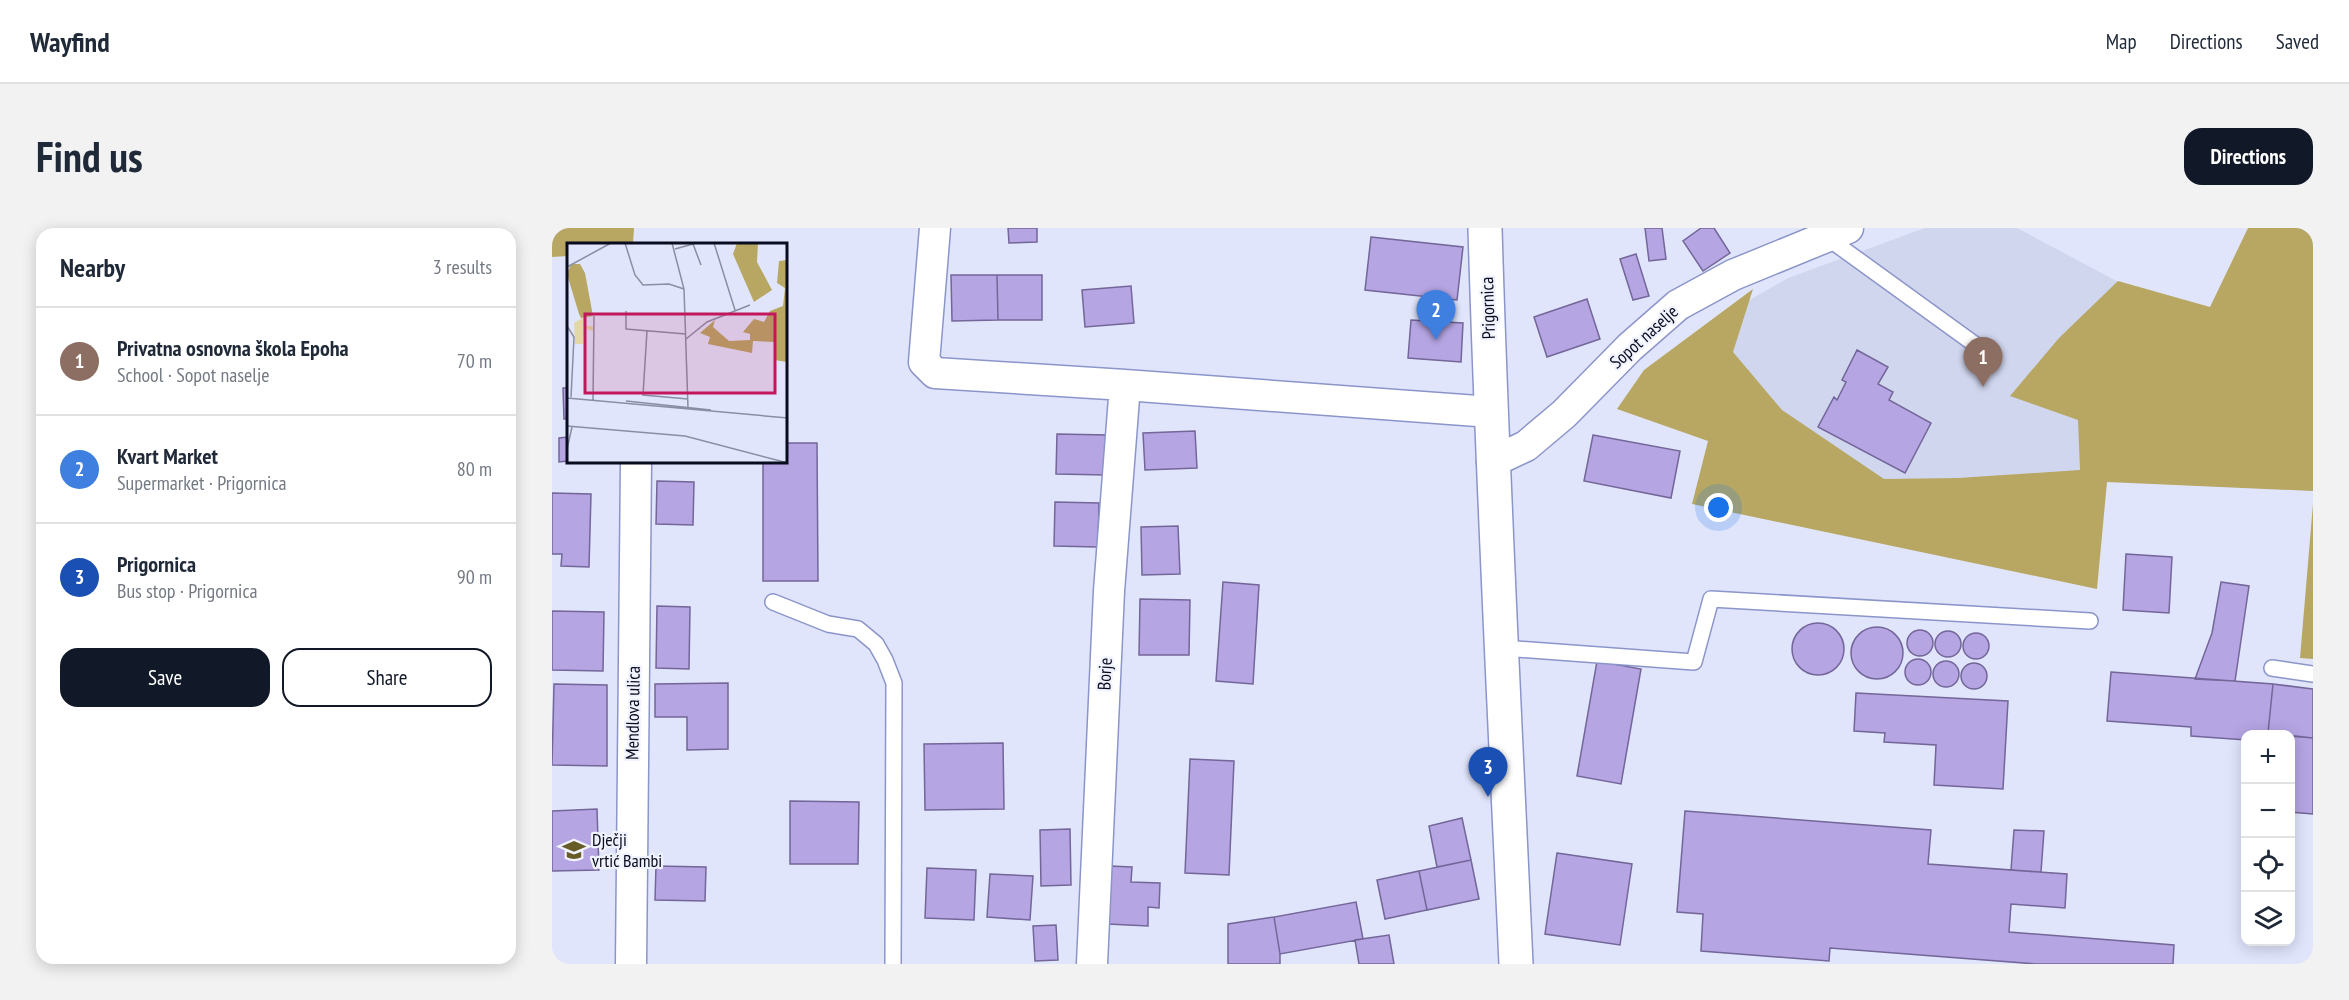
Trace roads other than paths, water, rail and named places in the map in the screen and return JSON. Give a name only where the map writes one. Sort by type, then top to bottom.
[{"type":"street","points":[[935,228],[924,362],[935,373],[1491,412]]},
{"type":"street","name":"Prigornica","points":[[1485,228],[1492,462],[1503,648],[1516,964]]},
{"type":"street","name":"Sopot naselje","points":[[1492,462],[1526,446],[1549,427],[1630,347],[1678,304],[1733,275],[1837,232]]},
{"type":"street","name":"Borje","points":[[1092,964],[1108,591],[1125,385]]},
{"type":"street","name":"Mendlova ulica","points":[[631,964],[636,464]]},
{"type":"lane","points":[[1837,232],[1984,351]]},
{"type":"lane","points":[[1503,648],[1694,662],[1711,598],[2090,621]]},
{"type":"lane","points":[[773,602],[828,624],[858,629],[876,644],[894,683],[892,964]]},
{"type":"lane","points":[[2272,668],[2313,674]]},
{"type":"place","name":"Kvart Market","points":[[1436,340]]},
{"type":"place","name":"Privatna osnovna škola Epoha","points":[[1983,387]]},
{"type":"place","name":"Prigornica","points":[[1488,797]]},
{"type":"place","name":"Dječji vrtić Bambi","points":[[574,850]]}]
